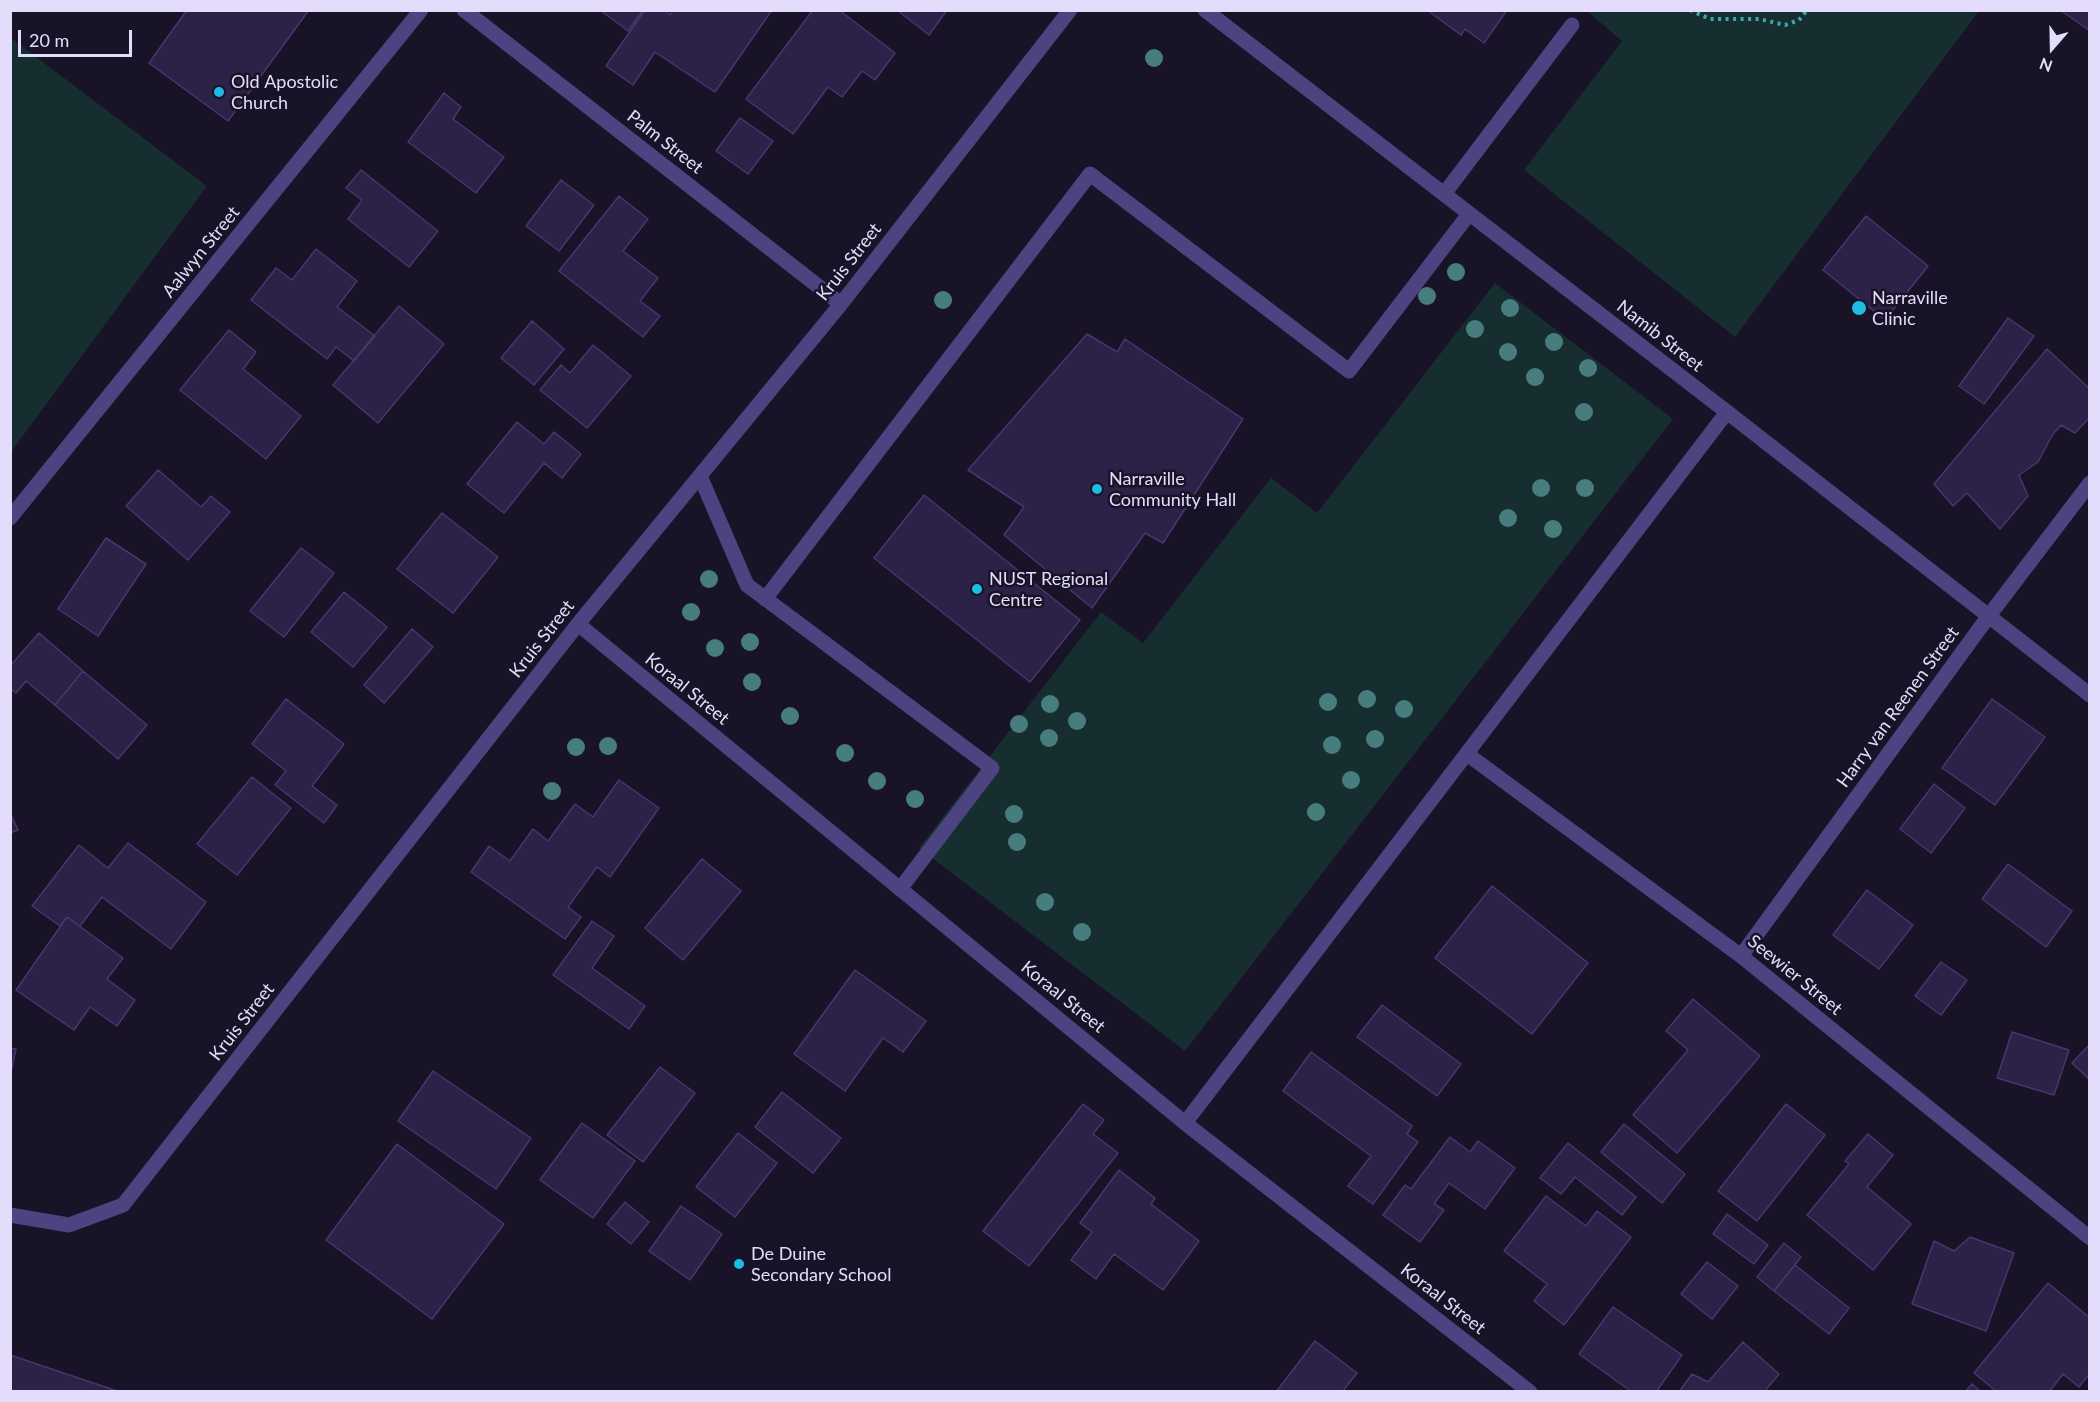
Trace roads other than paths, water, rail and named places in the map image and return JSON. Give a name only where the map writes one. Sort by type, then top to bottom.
[{"type":"street","name":"Aalwyn Street","points":[[10,518],[421,10]]},
{"type":"street","name":"Palm Street","points":[[464,10],[841,304]]},
{"type":"street","name":"Kruis Street","points":[[10,1215],[69,1225],[123,1205],[578,624],[841,304],[1070,10]]},
{"type":"street","name":"Namib Street","points":[[1205,10],[2090,695]]},
{"type":"street","points":[[1444,194],[1572,25]]},
{"type":"street","points":[[765,599],[1090,174],[1349,371],[1469,214]]},
{"type":"street","points":[[1185,1123],[1727,412]]},
{"type":"street","points":[[700,476],[747,585],[992,768],[900,889]]},
{"type":"street","name":"Harry van Reenen Street","points":[[1741,956],[1988,617],[2090,483]]},
{"type":"street","name":"Koraal Street","points":[[578,624],[1185,1123],[1530,1392]]},
{"type":"street","name":"Seewier Street","points":[[1467,754],[1741,956],[2090,1238]]},
{"type":"place","name":"Old Apostolic Church","points":[[219,92]]},
{"type":"place","name":"Narraville Clinic","points":[[1859,308]]},
{"type":"place","name":"Narraville Community Hall","points":[[1097,489]]},
{"type":"place","name":"NUST Regional Centre","points":[[977,589]]},
{"type":"place","name":"De Duine Secondary School","points":[[739,1264]]}]
